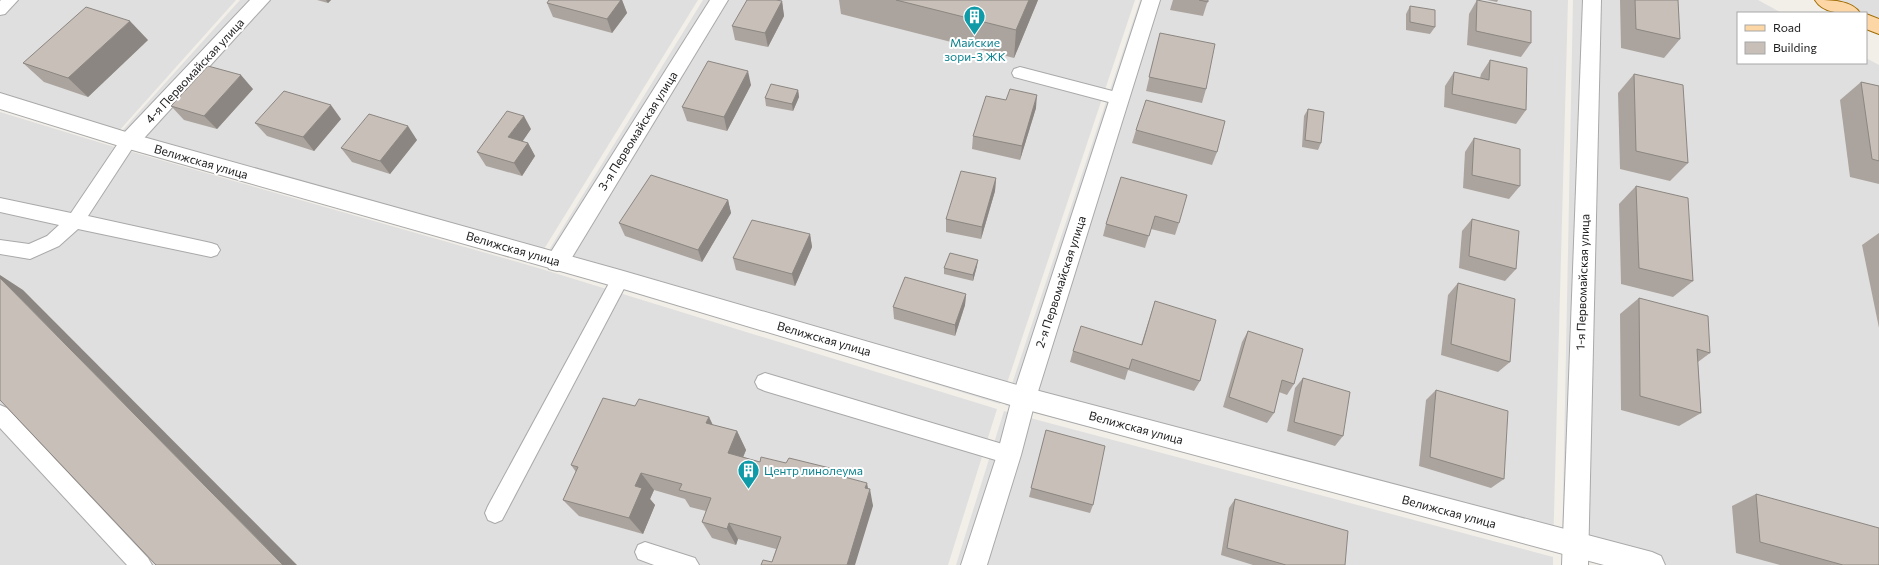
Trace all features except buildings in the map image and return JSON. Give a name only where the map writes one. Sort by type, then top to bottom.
[{"type":"main road","points":[[1824,0],[1849,12]]},
{"type":"main road","points":[[1867,21],[1879,27]]},
{"type":"street","name":"4-я Первомайская улица","points":[[129,141],[261,0]]},
{"type":"street","name":"3-я Первомайская улица","points":[[557,262],[719,0]]},
{"type":"street","name":"2-я Первомайская улица","points":[[974,565],[1009,455],[1024,398],[1151,0]]},
{"type":"street","name":"1-я Первомайская улица","points":[[1575,555],[1592,0]]},
{"type":"street","name":"Велижская улица","points":[[0,101],[129,141],[620,279],[1024,398],[1575,555],[1652,565]]},
{"type":"lane","points":[[0,10],[11,0]]},
{"type":"lane","points":[[1020,73],[1120,98]]},
{"type":"lane","points":[[0,246],[30,252],[53,241],[75,221],[129,141]]},
{"type":"lane","points":[[0,205],[211,250]]},
{"type":"lane","points":[[495,513],[620,279]]},
{"type":"lane","points":[[765,382],[1009,455]]},
{"type":"lane","points":[[0,414],[142,565]]},
{"type":"lane","points":[[646,552],[688,565]]},
{"type":"shaded area","points":[[0,0],[236,0],[109,142],[0,108]]},
{"type":"shaded area","points":[[240,0],[698,0],[536,262],[112,142]]},
{"type":"shaded area","points":[[703,0],[1135,0],[1000,404],[541,263]]},
{"type":"shaded area","points":[[1140,0],[1568,0],[1553,550],[1005,405]]},
{"type":"shaded area","points":[[1573,0],[1758,0],[1780,12],[1737,12],[1737,64],[1867,64],[1867,59],[1879,65],[1879,565],[1607,565],[1562,552]]},
{"type":"shaded area","points":[[1831,0],[1879,0],[1879,21],[1867,16],[1867,12],[1857,12]]},
{"type":"shaded area","points":[[0,112],[108,145],[535,267],[997,409],[948,565],[0,565]]},
{"type":"shaded area","points":[[1004,411],[1553,557],[1553,565],[956,565]]},
{"type":"place","name":"Майские зори-3 ЖК","points":[[975,36]]},
{"type":"place","name":"Центр линолеума","points":[[749,490]]}]
